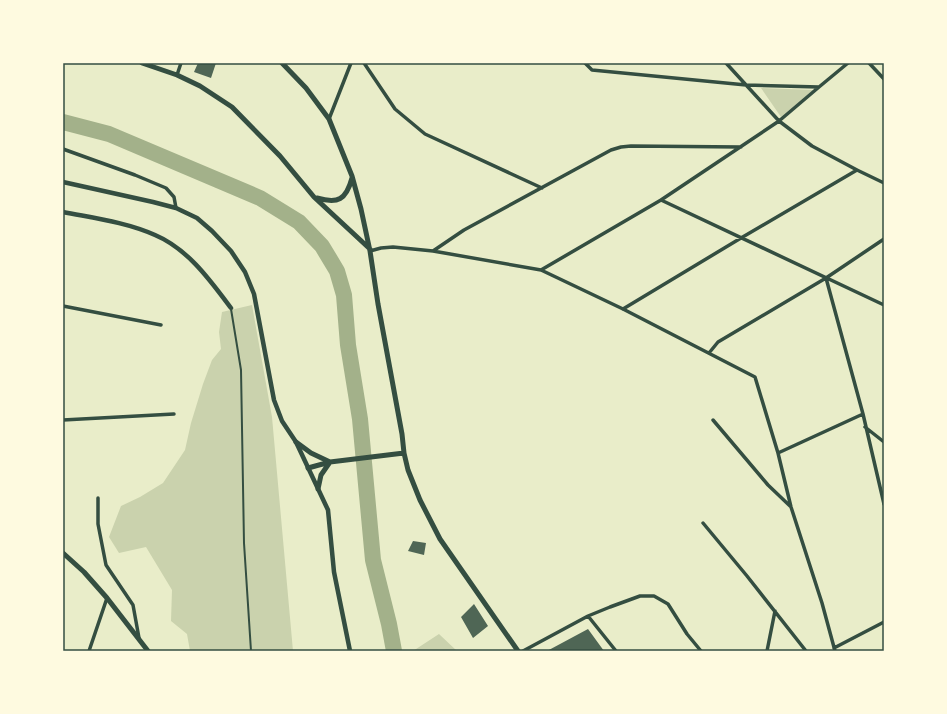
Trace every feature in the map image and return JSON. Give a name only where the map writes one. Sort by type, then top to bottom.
[{"type":"main road","points":[[142,63],[177,75],[200,86],[232,107],[280,156],[314,197],[370,250]]},
{"type":"main road","points":[[282,63],[306,88],[329,119],[352,176],[370,250],[378,304],[402,434],[404,454],[408,470],[420,500],[440,539],[518,651]]},
{"type":"main road","points":[[314,197],[332,201],[339,199],[346,194],[352,176]]},
{"type":"main road","points":[[296,442],[311,453],[330,462]]},
{"type":"main road","points":[[308,468],[330,462],[404,454]]},
{"type":"main road","points":[[318,489],[321,475],[330,462]]},
{"type":"main road","points":[[63,553],[84,572],[107,598],[148,651]]},
{"type":"street","points":[[177,75],[181,63]]},
{"type":"street","points":[[329,119],[351,63]]},
{"type":"street","points":[[364,63],[395,109],[425,134],[542,188]]},
{"type":"street","points":[[585,63],[592,70],[746,85],[819,87]]},
{"type":"street","points":[[726,63],[779,121],[812,146],[884,183]]},
{"type":"street","points":[[541,270],[661,200],[741,147],[779,121],[848,63]]},
{"type":"street","points":[[869,63],[884,79]]},
{"type":"street","points":[[433,251],[464,230],[611,150],[631,146],[741,147]]},
{"type":"street","points":[[63,149],[166,188],[174,198],[176,208]]},
{"type":"street","points":[[623,309],[857,170]]},
{"type":"street","points":[[63,182],[176,208],[196,218],[212,231],[231,251],[245,272],[254,294],[274,400],[282,421],[296,442],[328,510],[334,572],[350,651]]},
{"type":"street","points":[[661,200],[884,305]]},
{"type":"street","points":[[63,212],[125,225],[156,235],[178,248],[194,262],[213,283],[231,308]]},
{"type":"street","points":[[709,353],[718,342],[826,278],[884,239]]},
{"type":"street","points":[[370,250],[393,247],[433,251],[541,270],[623,309],[755,377],[778,453],[791,507],[822,603],[834,649],[884,622]]},
{"type":"street","points":[[826,278],[884,504]]},
{"type":"street","points":[[63,306],[161,326]]},
{"type":"street","points":[[63,420],[174,414]]},
{"type":"street","points":[[778,453],[862,414]]},
{"type":"street","points":[[713,420],[768,485],[791,507]]},
{"type":"street","points":[[865,427],[884,442]]},
{"type":"street","points":[[98,498],[98,524],[106,565],[133,605],[139,638]]},
{"type":"street","points":[[703,523],[806,651]]},
{"type":"street","points":[[523,651],[588,616],[610,606],[640,596],[654,596],[668,604],[687,634],[701,651]]},
{"type":"street","points":[[89,651],[107,598]]},
{"type":"street","points":[[767,651],[775,611]]},
{"type":"street","points":[[588,616],[616,651]]},
{"type":"lane","points":[[231,308],[241,370],[244,543],[251,651]]},
{"type":"green space","points":[[761,88],[813,90],[781,117]]},
{"type":"green space","points":[[252,305],[272,417],[293,651],[190,651],[187,634],[171,621],[172,590],[146,547],[119,553],[109,537],[121,506],[140,497],[163,483],[185,450],[191,423],[203,384],[212,360],[221,349],[219,332],[222,312]]},
{"type":"green space","points":[[439,634],[457,651],[413,651]]},
{"type":"building","points":[[198,63],[216,63],[211,78],[194,72]]},
{"type":"building","points":[[413,541],[426,543],[424,555],[408,551]]},
{"type":"building","points":[[474,604],[488,626],[473,638],[461,617]]},
{"type":"building","points":[[588,629],[604,651],[547,651]]},
{"type":"waterway","points":[[63,122],[109,134],[260,198],[299,222],[322,246],[337,271],[344,295],[348,345],[360,419],[373,560],[394,651]]}]
